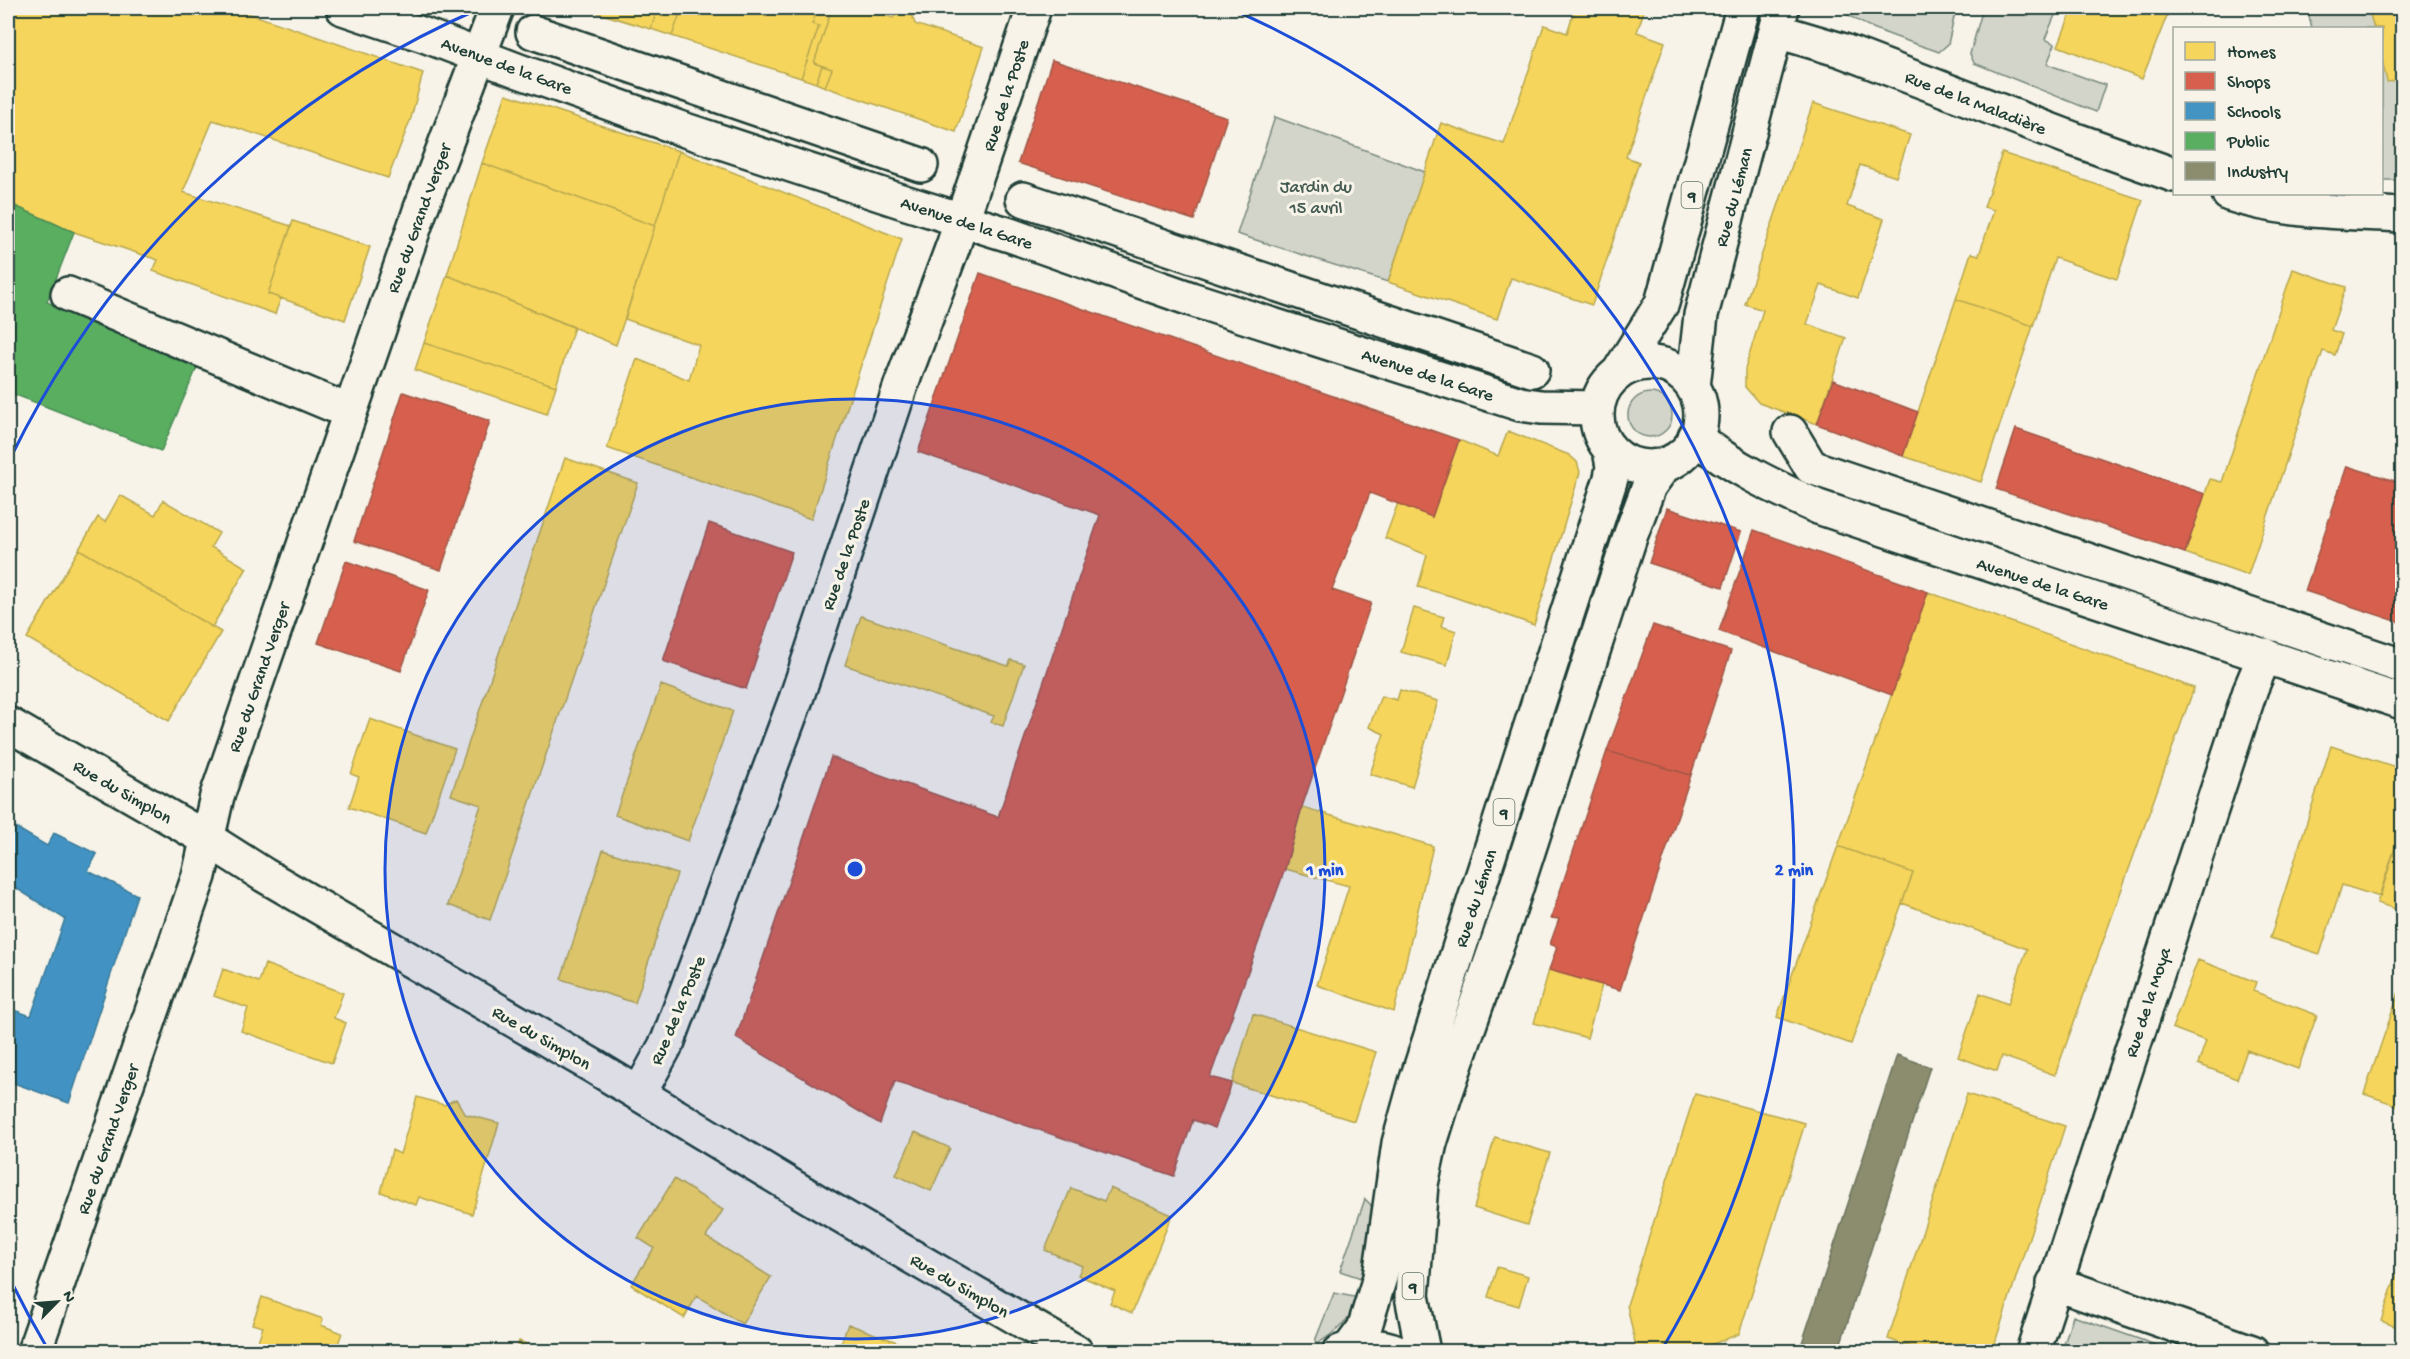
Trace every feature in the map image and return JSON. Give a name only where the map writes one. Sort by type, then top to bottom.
[{"type":"street","name":"Avenue de la Gare","points":[[343,8],[685,130],[962,219],[1191,299],[1520,404],[1541,407],[1597,408]]},
{"type":"street","name":"Rue du Grand Verger","points":[[34,1352],[199,876],[218,796],[350,412],[421,208],[497,8]]},
{"type":"street","name":"Rue de la Poste","points":[[639,1094],[668,1041],[796,699],[900,385],[962,219],[1034,8]]},
{"type":"street","name":"9","points":[[1610,450],[1599,430],[1597,408],[1604,388],[1619,372],[1662,303],[1743,8]]},
{"type":"street","name":"Rue de la Maladière","points":[[1780,19],[1840,50],[2073,140],[2173,174]]},
{"type":"street","name":"Rue du Léman","points":[[1693,387],[1701,315],[1780,19]]},
{"type":"street","points":[[533,32],[921,165]]},
{"type":"street","points":[[2234,195],[2301,208],[2403,215]]},
{"type":"street","points":[[1023,199],[1532,370]]},
{"type":"street","points":[[68,294],[350,412]]},
{"type":"street","points":[[1619,372],[1638,364],[1659,364],[1678,372],[1693,387]]},
{"type":"street","name":"9","points":[[1665,464],[1682,455],[1695,437],[1700,417],[1693,387]]},
{"type":"street","points":[[1790,432],[1811,467],[2403,666]]},
{"type":"street","name":"Avenue de la Gare","points":[[1695,437],[1722,459],[1760,481],[1818,507],[2403,702]]},
{"type":"street","points":[[1610,450],[1629,463],[1639,466],[1665,464]]},
{"type":"street","name":"Rue du Léman","points":[[1345,1350],[1364,1329],[1380,1276],[1399,1143],[1413,1092],[1611,478],[1610,450]]},
{"type":"street","name":"Rue du Léman","points":[[1423,1352],[1412,1296],[1421,1184],[1430,1143],[1631,534],[1649,486],[1665,464]]},
{"type":"street","name":"Rue de la Moya","points":[[2033,1352],[2248,699],[2265,655]]},
{"type":"street","name":"Rue du Simplon","points":[[8,724],[1076,1352]]},
{"type":"street","points":[[2054,1283],[2252,1352]]},
{"type":"street","name":"9","points":[[1345,1350],[1378,1346],[1398,1352]]},
{"type":"green space","points":[[1840,8],[1956,8],[1948,44],[1939,52],[1872,28]]},
{"type":"green space","points":[[1983,8],[2058,8],[2045,39],[2055,44],[2047,64],[2105,85],[2096,112],[1974,63],[1970,54]]},
{"type":"green space","points":[[2307,8],[2402,8],[2402,180],[2383,180],[2383,27],[2312,27]]},
{"type":"green space","name":"Jardin du 15 avril","points":[[1275,117],[1425,172],[1388,282],[1237,234]]},
{"type":"green space","points":[[1650,393],[1665,400],[1672,415],[1665,430],[1650,437],[1635,430],[1628,415],[1635,400]]},
{"type":"green space","points":[[1365,1199],[1376,1216],[1365,1278],[1361,1278],[1340,1271]]},
{"type":"green space","points":[[1334,1293],[1359,1298],[1342,1325],[1317,1344],[1315,1341]]},
{"type":"green space","points":[[2073,1316],[2173,1351],[2062,1351]]},
{"type":"building: Homes","points":[[14,8],[233,8],[423,73],[411,118],[388,178],[213,120],[183,192],[291,226],[268,294],[281,298],[275,314],[153,271],[158,260],[74,232],[8,203],[8,26]]},
{"type":"building: Homes","points":[[582,8],[658,8],[651,29]]},
{"type":"building: Homes","points":[[658,8],[682,8],[672,36],[651,29]]},
{"type":"building: Homes","points":[[682,8],[818,8],[812,24],[819,26],[801,78],[672,36]]},
{"type":"building: Homes","points":[[818,8],[832,8],[814,63],[822,66],[816,83],[801,78],[819,26],[812,24]]},
{"type":"building: Homes","points":[[832,8],[862,8],[893,18],[897,13],[905,11],[911,13],[915,24],[984,47],[956,132],[825,87],[832,69],[814,63]]},
{"type":"building: Homes","points":[[1575,8],[1645,8],[1637,32],[1665,42],[1626,157],[1639,162],[1592,305],[1511,278],[1497,319],[1388,282],[1441,123],[1504,144],[1544,25],[1567,33]]},
{"type":"building: Homes","points":[[2073,8],[2170,8],[2142,79],[2058,46]]},
{"type":"building: Homes","points":[[2368,8],[2402,8],[2402,111],[2395,81],[2387,82],[2383,64],[2383,27],[2374,27]]},
{"type":"building: Homes","points":[[822,66],[832,69],[825,87],[816,83]]},
{"type":"building: Homes","points":[[506,94],[679,151],[655,226],[482,163]]},
{"type":"building: Homes","points":[[1813,103],[1910,135],[1896,177],[1860,165],[1847,206],[1884,219],[1858,298],[1821,285],[1807,324],[1846,338],[1817,424],[1759,403],[1745,387],[1745,369],[1763,310],[1745,304]]},
{"type":"building: Homes","points":[[2402,114],[2402,141],[2396,116]]},
{"type":"building: Homes","points":[[679,151],[902,239],[811,519],[607,448],[637,359],[689,380],[699,345],[625,319]]},
{"type":"building: Homes","points":[[2002,153],[2143,200],[2117,279],[2055,258],[2033,326],[1956,299],[1971,253],[1979,255],[1994,210],[1984,207]]},
{"type":"building: Homes","points":[[482,163],[655,226],[616,345],[447,275]]},
{"type":"building: Homes","points":[[293,221],[370,247],[345,320],[268,294]]},
{"type":"building: Homes","points":[[2293,269],[2346,287],[2331,330],[2342,334],[2335,355],[2323,351],[2248,575],[2185,553],[2210,479],[2222,482]]},
{"type":"building: Homes","points":[[447,275],[574,327],[556,386],[424,343]]},
{"type":"building: Homes","points":[[1956,299],[2033,326],[1981,482],[1903,456]]},
{"type":"building: Homes","points":[[424,343],[556,386],[547,414],[415,370]]},
{"type":"building: Homes","points":[[1508,431],[1569,455],[1577,462],[1580,472],[1534,625],[1418,587],[1427,555],[1385,538],[1398,503],[1432,517],[1459,440],[1498,456]]},
{"type":"building: Homes","points":[[565,458],[638,483],[490,920],[448,905],[481,805],[451,795]]},
{"type":"building: Homes","points":[[120,495],[155,515],[163,500],[219,533],[211,547],[247,568],[212,627],[79,549],[98,517],[105,522]]},
{"type":"building: Homes","points":[[79,549],[221,632],[169,721],[27,638]]},
{"type":"building: Homes","points":[[1928,592],[2194,688],[2055,1075],[2002,1056],[1997,1071],[1958,1057],[1980,993],[2008,1004],[2027,949],[1902,903],[1913,873],[1838,846]]},
{"type":"building: Homes","points":[[1414,608],[1444,617],[1441,626],[1456,631],[1447,665],[1401,652]]},
{"type":"building: Homes","points":[[861,616],[1008,666],[1011,660],[1024,664],[1003,726],[991,722],[994,716],[845,665]]},
{"type":"building: Homes","points":[[661,685],[733,711],[688,841],[615,815]]},
{"type":"building: Homes","points":[[1400,690],[1438,701],[1412,787],[1370,774],[1384,734],[1369,727],[1381,696],[1397,700]]},
{"type":"building: Homes","points":[[370,719],[455,749],[426,833],[349,807],[359,777],[351,774]]},
{"type":"building: Homes","points":[[2331,746],[2402,769],[2402,826],[2380,897],[2342,885],[2320,954],[2270,938]]},
{"type":"building: Homes","points":[[1302,807],[1433,846],[1394,1012],[1317,985],[1349,886],[1285,869]]},
{"type":"building: Homes","points":[[2402,826],[2402,911],[2377,903]]},
{"type":"building: Homes","points":[[1838,846],[1913,873],[1851,1044],[1777,1017]]},
{"type":"building: Homes","points":[[603,850],[677,874],[635,1003],[561,979]]},
{"type":"building: Homes","points":[[2198,960],[2256,982],[2253,991],[2317,1015],[2298,1069],[2247,1050],[2237,1079],[2198,1064],[2206,1041],[2172,1028]]},
{"type":"building: Homes","points":[[265,964],[343,993],[334,1018],[346,1023],[332,1063],[241,1031],[248,1008],[214,996],[223,969],[259,982]]},
{"type":"building: Homes","points":[[1549,970],[1602,985],[1587,1038],[1534,1023]]},
{"type":"building: Homes","points":[[2400,989],[2402,990],[2402,1107],[2364,1094]]},
{"type":"building: Homes","points":[[1253,1014],[1376,1052],[1354,1121],[1232,1083]]},
{"type":"building: Homes","points":[[1695,1094],[1805,1123],[1739,1334],[1692,1352],[1637,1352],[1627,1305]]},
{"type":"building: Homes","points":[[1967,1094],[2065,1126],[1992,1352],[1925,1352],[1888,1339]]},
{"type":"building: Homes","points":[[417,1097],[444,1105],[456,1099],[465,1114],[499,1123],[472,1214],[419,1197],[416,1205],[381,1192],[392,1150],[400,1154]]},
{"type":"building: Homes","points":[[915,1132],[950,1148],[931,1191],[896,1175]]},
{"type":"building: Homes","points":[[1495,1137],[1550,1153],[1527,1225],[1474,1208]]},
{"type":"building: Homes","points":[[674,1179],[723,1210],[706,1237],[771,1277],[742,1324],[697,1296],[684,1318],[631,1285],[654,1248],[638,1238]]},
{"type":"building: Homes","points":[[1071,1188],[1104,1201],[1110,1188],[1172,1215],[1132,1313],[1110,1303],[1115,1291],[1078,1275],[1082,1266],[1045,1250]]},
{"type":"building: Homes","points":[[2402,1258],[2402,1329],[2381,1321]]},
{"type":"building: Homes","points":[[1497,1267],[1528,1276],[1519,1306],[1488,1297]]},
{"type":"building: Homes","points":[[262,1297],[323,1319],[321,1325],[342,1333],[335,1352],[241,1352],[243,1345],[255,1349],[263,1327],[252,1324]]},
{"type":"building: Homes","points":[[848,1324],[897,1342],[894,1352],[838,1352]]},
{"type":"building: Homes","points":[[519,1341],[546,1352],[515,1352]]},
{"type":"building: Shops","points":[[1052,60],[1227,117],[1194,220],[1018,163]]},
{"type":"building: Shops","points":[[980,273],[1459,440],[1432,517],[1370,493],[1332,590],[1371,603],[1302,807],[1285,869],[1210,1077],[1232,1083],[1215,1128],[1193,1120],[1174,1176],[895,1081],[880,1124],[736,1038],[831,757],[998,817],[1100,515],[918,452]]},
{"type":"building: Shops","points":[[1833,380],[1918,412],[1903,456],[1817,424]]},
{"type":"building: Shops","points":[[403,392],[490,421],[441,570],[354,541]]},
{"type":"building: Shops","points":[[2016,429],[2205,494],[2185,553],[1996,489]]},
{"type":"building: Shops","points":[[2347,466],[2395,481],[2400,470],[2402,471],[2402,623],[2305,591]]},
{"type":"building: Shops","points":[[1667,508],[1741,532],[1723,587],[1649,563]]},
{"type":"building: Shops","points":[[709,523],[792,552],[746,689],[663,661]]},
{"type":"building: Shops","points":[[1754,530],[1928,592],[1892,695],[1719,631]]},
{"type":"building: Shops","points":[[346,561],[429,590],[401,671],[318,643]]},
{"type":"building: Shops","points":[[1653,625],[1731,651],[1691,775],[1607,751]]},
{"type":"building: Shops","points":[[1607,751],[1691,775],[1620,990],[1549,970],[1557,947],[1550,944],[1559,919],[1551,918]]},
{"type":"building: Schools","points":[[8,823],[47,846],[54,833],[97,854],[88,871],[137,895],[69,1103],[8,1081],[8,1008],[31,1016],[65,919],[8,883]]},
{"type":"building: Public","points":[[8,203],[74,232],[47,302],[199,363],[161,451],[8,392]]},
{"type":"building: Industry","points":[[1897,1055],[1930,1067],[1838,1352],[1799,1352]]}]
